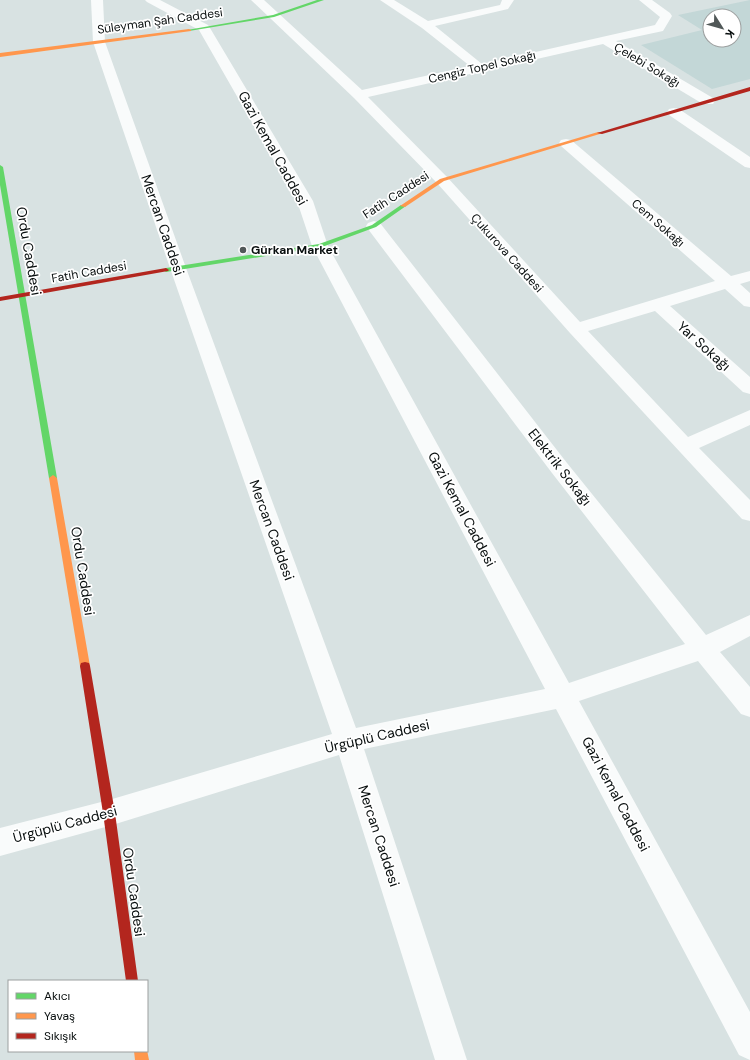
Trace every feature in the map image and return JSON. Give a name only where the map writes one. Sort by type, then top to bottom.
[{"type":"street","name":"Mercan Caddesi","points":[[96,0],[99,42],[178,268],[348,741],[451,1060]]},
{"type":"street","points":[[151,0],[204,28]]},
{"type":"street","name":"Çukurova Caddesi","points":[[257,0],[359,95],[442,180],[576,329],[750,513]]},
{"type":"street","name":"Süleyman Şah Caddesi","points":[[0,55],[204,28],[274,16],[322,0]]},
{"type":"street","points":[[386,0],[426,25],[480,68]]},
{"type":"street","points":[[426,25],[504,7],[508,0]]},
{"type":"street","name":"Çelebi Sokağı","points":[[605,40],[659,28],[666,16],[645,0]]},
{"type":"street","name":"Gazi Kemal Caddesi","points":[[204,28],[305,201],[320,246],[750,1044]]},
{"type":"street","name":"Çelebi Sokağı","points":[[605,40],[708,101]]},
{"type":"street","name":"Cengiz Topel Sokağı","points":[[359,95],[605,40]]},
{"type":"street","name":"Fatih Caddesi","points":[[0,300],[178,268],[320,246],[374,226],[442,180],[750,89]]},
{"type":"street","points":[[674,112],[750,164]]},
{"type":"street","name":"Cem Sokağı","points":[[566,143],[750,302]]},
{"type":"street","name":"Ordu Caddesi","points":[[0,167],[23,296],[109,813],[132,980]]},
{"type":"street","name":"Elektrik Sokağı","points":[[374,226],[593,510],[702,649],[750,706]]},
{"type":"street","points":[[576,329],[750,276]]},
{"type":"street","name":"Yar Sokağı","points":[[658,304],[750,388]]},
{"type":"street","points":[[685,446],[750,417]]},
{"type":"street","name":"Ürgüplü Caddesi","points":[[0,842],[109,813],[348,741],[563,696],[702,649],[750,625]]},
{"type":"shaded area","points":[[750,0],[750,79],[712,89],[641,45],[702,30],[702,48],[742,48],[742,8],[712,8]]},
{"type":"shaded area","points":[[702,10],[702,30],[678,15]]},
{"type":"traffic: fast","points":[[189,30],[274,16],[322,0]]},
{"type":"traffic: fast","points":[[0,167],[53,478]]},
{"type":"traffic: fast","points":[[166,270],[320,246],[374,226],[403,206]]},
{"type":"traffic: slow","points":[[0,55],[189,30]]},
{"type":"traffic: slow","points":[[403,206],[442,180],[600,133]]},
{"type":"traffic: slow","points":[[53,478],[85,666]]},
{"type":"traffic: slow","points":[[141,1052],[142,1060]]},
{"type":"traffic: jam","points":[[600,133],[750,89]]},
{"type":"traffic: jam","points":[[0,299],[166,270]]},
{"type":"traffic: jam","points":[[85,666],[109,813],[132,980]]},
{"type":"place","name":"Gürkan Market","points":[[243,250]]}]
